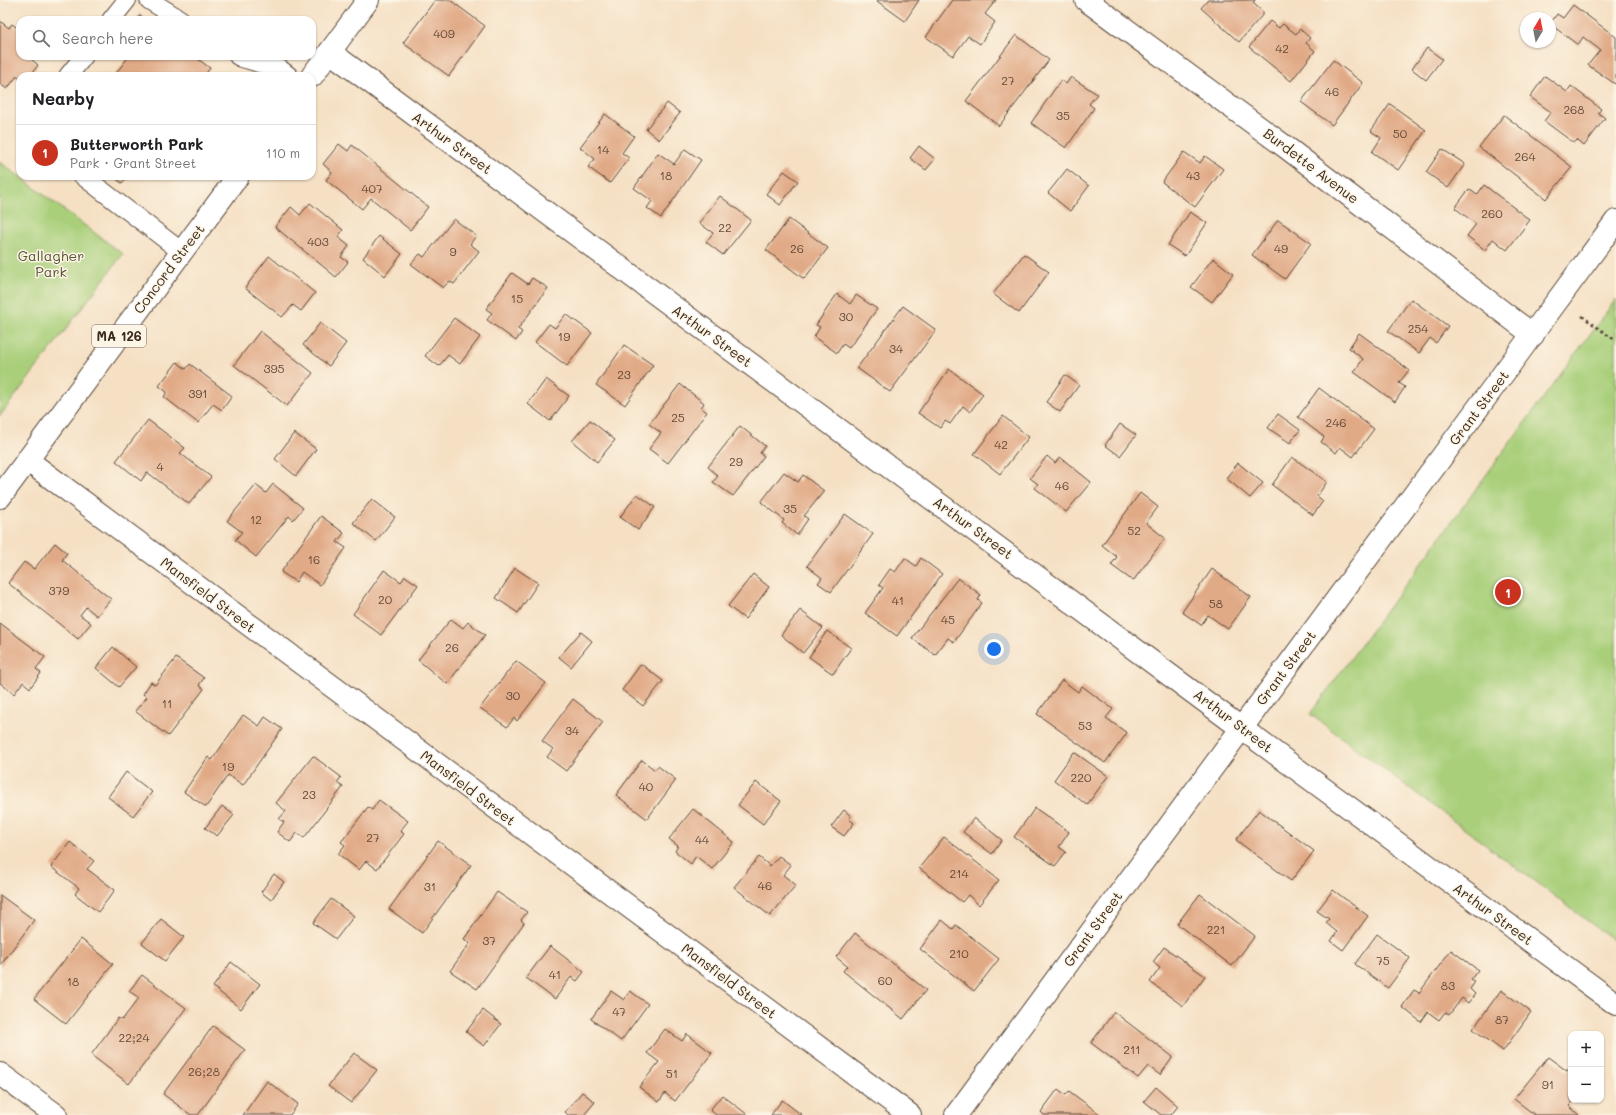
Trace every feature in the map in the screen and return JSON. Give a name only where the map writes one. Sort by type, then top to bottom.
[{"type":"street","points":[[315,72],[368,0]]},
{"type":"street","name":"Burdette Avenue","points":[[1086,0],[1287,148],[1533,335]]},
{"type":"street","name":"Arthur Street","points":[[330,52],[1241,728],[1616,1004]]},
{"type":"street","name":"Concord Street","points":[[0,497],[235,180]]},
{"type":"street","name":"Grant Street","points":[[956,1115],[1616,221]]},
{"type":"street","name":"Mansfield Street","points":[[27,460],[910,1115]]},
{"type":"street","points":[[0,1074],[56,1115]]},
{"type":"lane","points":[[114,16],[127,0]]},
{"type":"lane","points":[[149,0],[175,16]]},
{"type":"lane","points":[[71,72],[81,60]]},
{"type":"lane","points":[[249,60],[280,69],[284,72]]},
{"type":"lane","points":[[88,180],[182,252]]},
{"type":"path","points":[[1582,316],[1616,341]]},
{"type":"green space","name":"Gallagher Park","points":[[0,162],[16,174],[16,180],[24,180],[123,254],[0,416]]},
{"type":"green space","points":[[1616,299],[1616,942],[1310,714]]},
{"type":"building","points":[[435,0],[450,0],[485,26],[449,76],[403,43]]},
{"type":"building","points":[[919,0],[905,21],[877,1]]},
{"type":"building","points":[[952,0],[996,0],[985,14],[995,22],[980,44],[968,36],[953,56],[926,37]]},
{"type":"building","points":[[1208,0],[1255,0],[1253,3],[1264,13],[1239,42],[1201,8]]},
{"type":"building","points":[[1573,5],[1616,37],[1615,84],[1588,65],[1600,50],[1583,37],[1578,45],[1556,28],[1556,15],[1557,14],[1563,18]]},
{"type":"building","points":[[0,21],[9,28],[12,24],[16,27],[16,60],[32,60],[38,65],[33,72],[16,72],[16,77],[7,89],[0,84]]},
{"type":"building","points":[[1270,21],[1279,28],[1283,24],[1296,34],[1300,29],[1310,38],[1306,43],[1315,51],[1291,81],[1249,47]]},
{"type":"building","points":[[1016,35],[1049,60],[999,126],[966,101]]},
{"type":"building","points":[[1427,48],[1442,59],[1426,80],[1412,69]]},
{"type":"building","points":[[126,60],[199,60],[210,68],[207,72],[117,72]]},
{"type":"building","points":[[1333,60],[1363,83],[1332,125],[1301,102]]},
{"type":"building","points":[[1545,76],[1567,92],[1571,86],[1601,109],[1598,113],[1605,118],[1584,146],[1577,140],[1574,143],[1544,121],[1551,112],[1530,97]]},
{"type":"building","points":[[1071,77],[1097,94],[1089,104],[1094,108],[1066,148],[1031,123],[1061,80],[1066,84]]},
{"type":"building","points":[[667,103],[680,113],[659,140],[646,129]]},
{"type":"building","points":[[1390,104],[1426,130],[1398,170],[1372,152],[1381,138],[1371,131]]},
{"type":"building","points":[[605,114],[634,136],[622,153],[629,158],[610,183],[588,167],[595,159],[580,147]]},
{"type":"building","points":[[1504,115],[1572,167],[1546,199],[1479,147]]},
{"type":"building","points":[[339,144],[348,151],[352,145],[428,207],[410,230],[371,198],[362,209],[326,180],[332,172],[323,164]]},
{"type":"building","points":[[919,146],[935,159],[926,170],[910,158]]},
{"type":"building","points":[[685,149],[701,160],[661,218],[647,208],[652,201],[634,188],[658,153],[674,164]]},
{"type":"building","points":[[1442,149],[1465,164],[1448,188],[1426,172]]},
{"type":"building","points":[[1184,152],[1200,163],[1205,156],[1223,169],[1195,207],[1162,182]]},
{"type":"building","points":[[1067,169],[1089,186],[1070,211],[1048,193]]},
{"type":"building","points":[[784,171],[798,181],[780,205],[766,194]]},
{"type":"building","points":[[118,180],[125,180],[122,183]]},
{"type":"building","points":[[1484,185],[1530,220],[1507,250],[1493,239],[1485,250],[1467,236],[1476,224],[1455,208],[1469,189],[1477,195]]},
{"type":"building","points":[[720,196],[751,220],[723,255],[706,242],[713,233],[699,223]]},
{"type":"building","points":[[310,203],[343,230],[338,237],[349,246],[341,257],[348,262],[336,277],[275,227],[291,207],[300,215]]},
{"type":"building","points":[[1190,212],[1207,223],[1185,256],[1168,245]]},
{"type":"building","points":[[454,219],[476,236],[470,244],[479,251],[454,284],[449,281],[443,288],[411,264],[420,254],[424,257]]},
{"type":"building","points":[[789,219],[828,248],[804,279],[766,250]]},
{"type":"building","points":[[1278,220],[1311,243],[1285,279],[1252,255]]},
{"type":"building","points":[[379,236],[402,254],[385,276],[363,258]]},
{"type":"building","points":[[1024,254],[1049,272],[1019,313],[993,294]]},
{"type":"building","points":[[269,256],[315,293],[301,311],[293,305],[282,317],[245,288]]},
{"type":"building","points":[[1213,258],[1233,274],[1212,302],[1191,287]]},
{"type":"building","points":[[512,273],[528,284],[532,278],[548,288],[518,329],[522,332],[516,341],[487,320],[492,313],[486,309]]},
{"type":"building","points":[[837,294],[850,304],[856,295],[877,309],[849,348],[843,344],[837,353],[814,337],[820,327],[816,325]]},
{"type":"building","points":[[1411,299],[1448,326],[1436,343],[1430,338],[1419,353],[1388,331]]},
{"type":"building","points":[[903,306],[936,330],[890,392],[857,368]]},
{"type":"building","points":[[566,314],[592,333],[567,366],[535,342],[549,324],[555,328]]},
{"type":"building","points":[[454,318],[480,337],[460,364],[448,355],[439,366],[425,356]]},
{"type":"building","points":[[320,323],[346,343],[329,366],[303,345]]},
{"type":"building","points":[[260,331],[313,373],[287,406],[234,365]]},
{"type":"building","points":[[1359,333],[1409,370],[1399,383],[1405,387],[1395,402],[1354,372],[1363,359],[1349,348]]},
{"type":"building","points":[[624,345],[653,365],[625,405],[596,385]]},
{"type":"building","points":[[177,362],[186,369],[190,364],[232,396],[222,410],[213,404],[198,423],[164,397],[167,392],[159,386]]},
{"type":"building","points":[[949,369],[983,394],[970,412],[963,406],[950,424],[945,421],[940,428],[918,413]]},
{"type":"building","points":[[1065,375],[1079,385],[1060,412],[1046,402]]},
{"type":"building","points":[[546,379],[569,396],[550,421],[528,404]]},
{"type":"building","points":[[680,384],[704,403],[701,408],[707,412],[668,463],[649,449],[661,433],[649,424]]},
{"type":"building","points":[[1319,388],[1374,429],[1353,457],[1340,447],[1336,453],[1321,442],[1324,437],[1298,417]]},
{"type":"building","points":[[1278,414],[1300,430],[1290,443],[1268,428]]},
{"type":"building","points":[[1003,416],[1029,437],[1000,474],[974,454]]},
{"type":"building","points":[[148,420],[185,448],[180,453],[211,477],[189,504],[147,472],[141,481],[116,461]]},
{"type":"building","points":[[590,420],[615,440],[597,462],[572,441]]},
{"type":"building","points":[[1120,424],[1136,435],[1120,456],[1105,445]]},
{"type":"building","points":[[740,426],[765,446],[760,453],[764,456],[733,496],[713,482],[718,476],[708,467]]},
{"type":"building","points":[[294,433],[316,449],[296,476],[275,459]]},
{"type":"building","points":[[1047,456],[1055,463],[1060,457],[1091,482],[1066,512],[1035,488],[1038,484],[1030,478]]},
{"type":"building","points":[[1292,457],[1327,482],[1317,496],[1323,501],[1313,515],[1272,485]]},
{"type":"building","points":[[1238,463],[1263,483],[1250,498],[1226,478]]},
{"type":"building","points":[[784,472],[798,482],[803,475],[824,491],[804,516],[808,519],[797,535],[782,523],[784,520],[761,502]]},
{"type":"building","points":[[273,484],[303,508],[293,520],[289,516],[256,557],[235,540],[242,532],[227,521],[256,485],[266,493]]},
{"type":"building","points":[[1140,493],[1158,507],[1146,523],[1165,538],[1133,581],[1111,565],[1117,557],[1102,545]]},
{"type":"building","points":[[637,494],[655,507],[638,530],[620,517]]},
{"type":"building","points":[[372,499],[395,517],[376,541],[353,523]]},
{"type":"building","points":[[845,514],[873,534],[831,592],[818,583],[822,578],[807,566]]},
{"type":"building","points":[[321,516],[344,533],[337,542],[346,548],[320,585],[302,572],[296,582],[281,572]]},
{"type":"building","points":[[55,543],[67,553],[62,560],[111,599],[97,616],[86,607],[80,615],[91,623],[78,639],[8,583],[24,562],[34,569]]},
{"type":"building","points":[[905,558],[916,566],[921,558],[942,574],[897,636],[865,613],[883,588],[879,585],[890,569],[895,572]]},
{"type":"building","points":[[515,568],[538,583],[518,613],[496,598]]},
{"type":"building","points":[[1212,569],[1251,597],[1228,629],[1208,615],[1201,625],[1182,612]]},
{"type":"building","points":[[384,570],[401,582],[405,576],[418,585],[381,635],[353,614]]},
{"type":"building","points":[[753,574],[769,587],[745,619],[728,606]]},
{"type":"building","points":[[958,578],[981,595],[978,600],[982,603],[954,642],[948,638],[935,655],[912,638]]},
{"type":"building","points":[[800,610],[823,628],[803,653],[781,635]]},
{"type":"building","points":[[451,619],[463,628],[468,622],[485,635],[447,684],[418,660]]},
{"type":"building","points":[[0,623],[45,657],[36,669],[41,673],[30,688],[23,682],[14,694],[0,683]]},
{"type":"building","points":[[827,631],[851,648],[833,674],[809,657]]},
{"type":"building","points":[[581,632],[592,641],[571,667],[559,657]]},
{"type":"building","points":[[113,647],[136,667],[119,687],[96,668]]},
{"type":"building","points":[[176,658],[204,678],[199,685],[204,689],[168,736],[135,711],[147,697],[143,694],[151,682],[155,685]]},
{"type":"building","points":[[516,661],[546,683],[517,721],[514,718],[507,727],[480,708]]},
{"type":"building","points":[[641,664],[663,681],[643,706],[622,690]]},
{"type":"building","points":[[1062,680],[1078,692],[1082,686],[1113,709],[1106,718],[1127,733],[1105,763],[1037,714]]},
{"type":"building","points":[[573,699],[603,722],[566,771],[547,757],[553,749],[542,741]]},
{"type":"building","points":[[243,715],[259,726],[265,717],[282,729],[243,785],[228,775],[206,807],[184,792],[208,757],[212,760]]},
{"type":"building","points":[[1074,752],[1108,776],[1087,805],[1054,780]]},
{"type":"building","points":[[313,756],[341,777],[337,783],[343,787],[304,838],[297,833],[290,842],[277,832],[284,822],[279,819],[286,811],[276,803]]},
{"type":"building","points":[[642,760],[655,770],[658,766],[676,780],[647,819],[616,795]]},
{"type":"building","points":[[126,772],[152,792],[133,816],[108,797]]},
{"type":"building","points":[[756,782],[781,801],[763,824],[738,805]]},
{"type":"building","points":[[379,800],[408,821],[400,831],[404,834],[377,869],[366,861],[359,870],[338,854],[345,845],[341,842],[368,807],[372,810]]},
{"type":"building","points":[[222,806],[234,815],[217,836],[205,828]]},
{"type":"building","points":[[1035,808],[1069,832],[1059,847],[1066,852],[1055,866],[1014,837]]},
{"type":"building","points":[[693,809],[734,842],[712,869],[696,856],[691,864],[675,851],[678,846],[669,839]]},
{"type":"building","points":[[844,810],[851,816],[849,819],[854,823],[844,836],[831,827]]},
{"type":"building","points":[[1259,810],[1314,851],[1291,881],[1236,840]]},
{"type":"building","points":[[974,818],[1002,840],[992,854],[963,832]]},
{"type":"building","points":[[944,837],[999,880],[979,905],[968,895],[962,902],[919,868]]},
{"type":"building","points":[[438,841],[471,865],[422,933],[389,909]]},
{"type":"building","points":[[70,842],[94,861],[87,869],[115,890],[98,912],[75,894],[79,888],[51,867]]},
{"type":"building","points":[[779,856],[791,865],[783,875],[796,885],[770,916],[734,887],[759,857],[770,866]]},
{"type":"building","points":[[274,874],[284,882],[271,900],[261,892]]},
{"type":"building","points":[[1333,890],[1368,916],[1343,950],[1331,941],[1337,932],[1326,923],[1329,919],[1317,911]]},
{"type":"building","points":[[497,892],[527,912],[521,920],[524,923],[477,989],[450,971],[470,943],[464,939]]},
{"type":"building","points":[[1200,894],[1255,936],[1232,966],[1177,924]]},
{"type":"building","points":[[0,895],[34,920],[0,966]]},
{"type":"building","points":[[331,899],[354,916],[336,939],[313,923]]},
{"type":"building","points":[[161,919],[184,937],[165,961],[142,943]]},
{"type":"building","points":[[942,920],[953,929],[956,925],[999,959],[974,991],[920,949]]},
{"type":"building","points":[[855,933],[926,990],[903,1019],[843,971],[847,966],[836,957]]},
{"type":"building","points":[[1377,934],[1410,958],[1388,988],[1355,964]]},
{"type":"building","points":[[81,939],[113,964],[66,1024],[34,999]]},
{"type":"building","points":[[550,946],[584,972],[577,981],[571,977],[555,999],[526,978]]},
{"type":"building","points":[[1164,947],[1205,976],[1183,1006],[1150,982],[1160,968],[1153,962]]},
{"type":"building","points":[[1451,950],[1478,970],[1471,979],[1475,982],[1470,989],[1475,994],[1468,1003],[1462,998],[1449,1015],[1445,1012],[1439,1020],[1428,1012],[1421,1022],[1402,1007],[1414,990],[1419,993]]},
{"type":"building","points":[[231,962],[260,984],[241,1009],[213,987]]},
{"type":"building","points":[[142,975],[186,1008],[129,1084],[91,1055],[118,1018],[122,1020],[139,998],[129,991]]},
{"type":"building","points":[[1501,990],[1531,1012],[1503,1051],[1473,1029]]},
{"type":"building","points":[[611,991],[624,1000],[630,991],[648,1004],[621,1041],[591,1019]]},
{"type":"building","points":[[483,1010],[501,1024],[484,1046],[466,1032]]},
{"type":"building","points":[[1114,1012],[1173,1057],[1160,1075],[1148,1066],[1138,1078],[1091,1043]]},
{"type":"building","points":[[213,1026],[245,1050],[198,1115],[191,1115],[163,1094]]},
{"type":"building","points":[[665,1029],[682,1041],[687,1034],[712,1053],[675,1101],[665,1093],[659,1102],[639,1087],[659,1062],[647,1053]]},
{"type":"building","points":[[354,1053],[377,1070],[351,1103],[328,1086]]},
{"type":"building","points":[[1548,1057],[1567,1071],[1568,1070],[1568,1103],[1572,1103],[1569,1106],[1579,1115],[1535,1115],[1514,1099]]},
{"type":"building","points":[[267,1081],[298,1104],[290,1115],[243,1115]]},
{"type":"building","points":[[1156,1087],[1178,1106],[1171,1115],[1161,1115],[1144,1101]]},
{"type":"building","points":[[1058,1089],[1066,1095],[1069,1091],[1101,1115],[1044,1115],[1041,1112]]},
{"type":"building","points":[[582,1092],[595,1102],[584,1115],[568,1115],[565,1112]]},
{"type":"building","points":[[722,1095],[748,1115],[716,1115],[710,1110]]},
{"type":"building","points":[[782,1100],[802,1115],[771,1115]]},
{"type":"place","name":"Butterworth Park","points":[[1508,592]]}]
